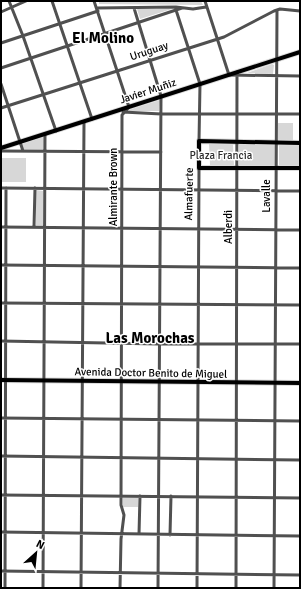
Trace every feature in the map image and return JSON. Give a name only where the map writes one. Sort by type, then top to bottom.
[{"type":"main road","name":"Javier Muñiz","points":[[1,149],[84,122],[92,118],[229,75],[237,74],[300,52]]},
{"type":"main road","points":[[199,141],[300,143]]},
{"type":"main road","name":"Almafuerte","points":[[199,141],[199,168]]},
{"type":"main road","points":[[199,168],[300,168]]},
{"type":"main road","name":"Avenida Doctor Benito de Miguel","points":[[3,380],[300,383]]},
{"type":"street","points":[[9,1],[31,58],[56,131]]},
{"type":"street","points":[[1,12],[26,1]]},
{"type":"street","points":[[52,1],[92,118]]},
{"type":"street","points":[[94,1],[129,107],[123,112]]},
{"type":"street","points":[[205,1],[229,75]]},
{"type":"street","points":[[1,43],[60,24],[97,9],[193,9],[206,7]]},
{"type":"street","points":[[134,8],[162,96],[159,266],[160,458],[158,588]]},
{"type":"street","points":[[1,68],[182,8]]},
{"type":"street","name":"Almafuerte","points":[[176,10],[200,84],[199,141]]},
{"type":"street","name":"Uruguay","points":[[1,108],[217,39],[277,10],[300,10]]},
{"type":"street","name":"Lavalle","points":[[274,588],[275,143],[277,10]]},
{"type":"street","points":[[237,74],[300,76]]},
{"type":"street","name":"Alberdi","points":[[236,588],[237,74]]},
{"type":"street","points":[[1,84],[22,151]]},
{"type":"street","points":[[123,112],[161,114],[300,114]]},
{"type":"street","name":"Almirante Brown","points":[[120,588],[124,515],[121,507],[121,266],[123,112]]},
{"type":"street","points":[[81,588],[81,304],[84,122]]},
{"type":"street","points":[[43,588],[43,304],[45,134]]},
{"type":"street","points":[[1,149],[22,151],[161,152]]},
{"type":"street","name":"Almafuerte","points":[[197,588],[197,267],[199,168]]},
{"type":"street","points":[[1,188],[300,191]]},
{"type":"street","points":[[5,588],[3,571],[3,532],[6,418],[3,380],[6,342],[6,188]]},
{"type":"street","points":[[34,228],[35,188]]},
{"type":"street","points":[[1,227],[300,230]]},
{"type":"street","points":[[1,265],[300,268]]},
{"type":"street","points":[[1,303],[300,305]]},
{"type":"street","points":[[1,342],[300,344]]},
{"type":"street","points":[[1,418],[300,421]]},
{"type":"street","points":[[1,456],[300,460]]},
{"type":"street","points":[[1,495],[300,498]]},
{"type":"street","points":[[139,534],[140,496]]},
{"type":"street","points":[[170,535],[171,496]]},
{"type":"street","points":[[3,532],[300,536]]},
{"type":"street","points":[[3,571],[300,575]]},
{"type":"green space","points":[[99,1],[201,1],[203,5],[99,4]]},
{"type":"green space","points":[[137,9],[172,9],[140,19]]},
{"type":"green space","points":[[272,64],[274,65],[273,74],[247,73]]},
{"type":"green space","points":[[160,100],[159,111],[127,111],[128,110]]},
{"type":"green space","points":[[278,123],[293,123],[293,140],[278,140]]},
{"type":"green space","points":[[44,135],[44,150],[23,150],[21,143]]},
{"type":"green space","name":"Plaza Francia","points":[[209,144],[233,144],[234,165],[210,165]]},
{"type":"green space","points":[[239,144],[275,144],[275,166],[239,166]]},
{"type":"green space","points":[[279,145],[300,145],[300,166],[279,166]]},
{"type":"green space","points":[[1,158],[26,158],[26,182],[1,182]]},
{"type":"green space","points":[[36,190],[43,191],[43,226],[36,226]]},
{"type":"green space","points":[[123,498],[138,498],[138,507],[123,507]]},
{"type":"district","name":"El Molino","points":[[103,38]]},
{"type":"district","name":"Las Morochas","points":[[150,338]]}]
